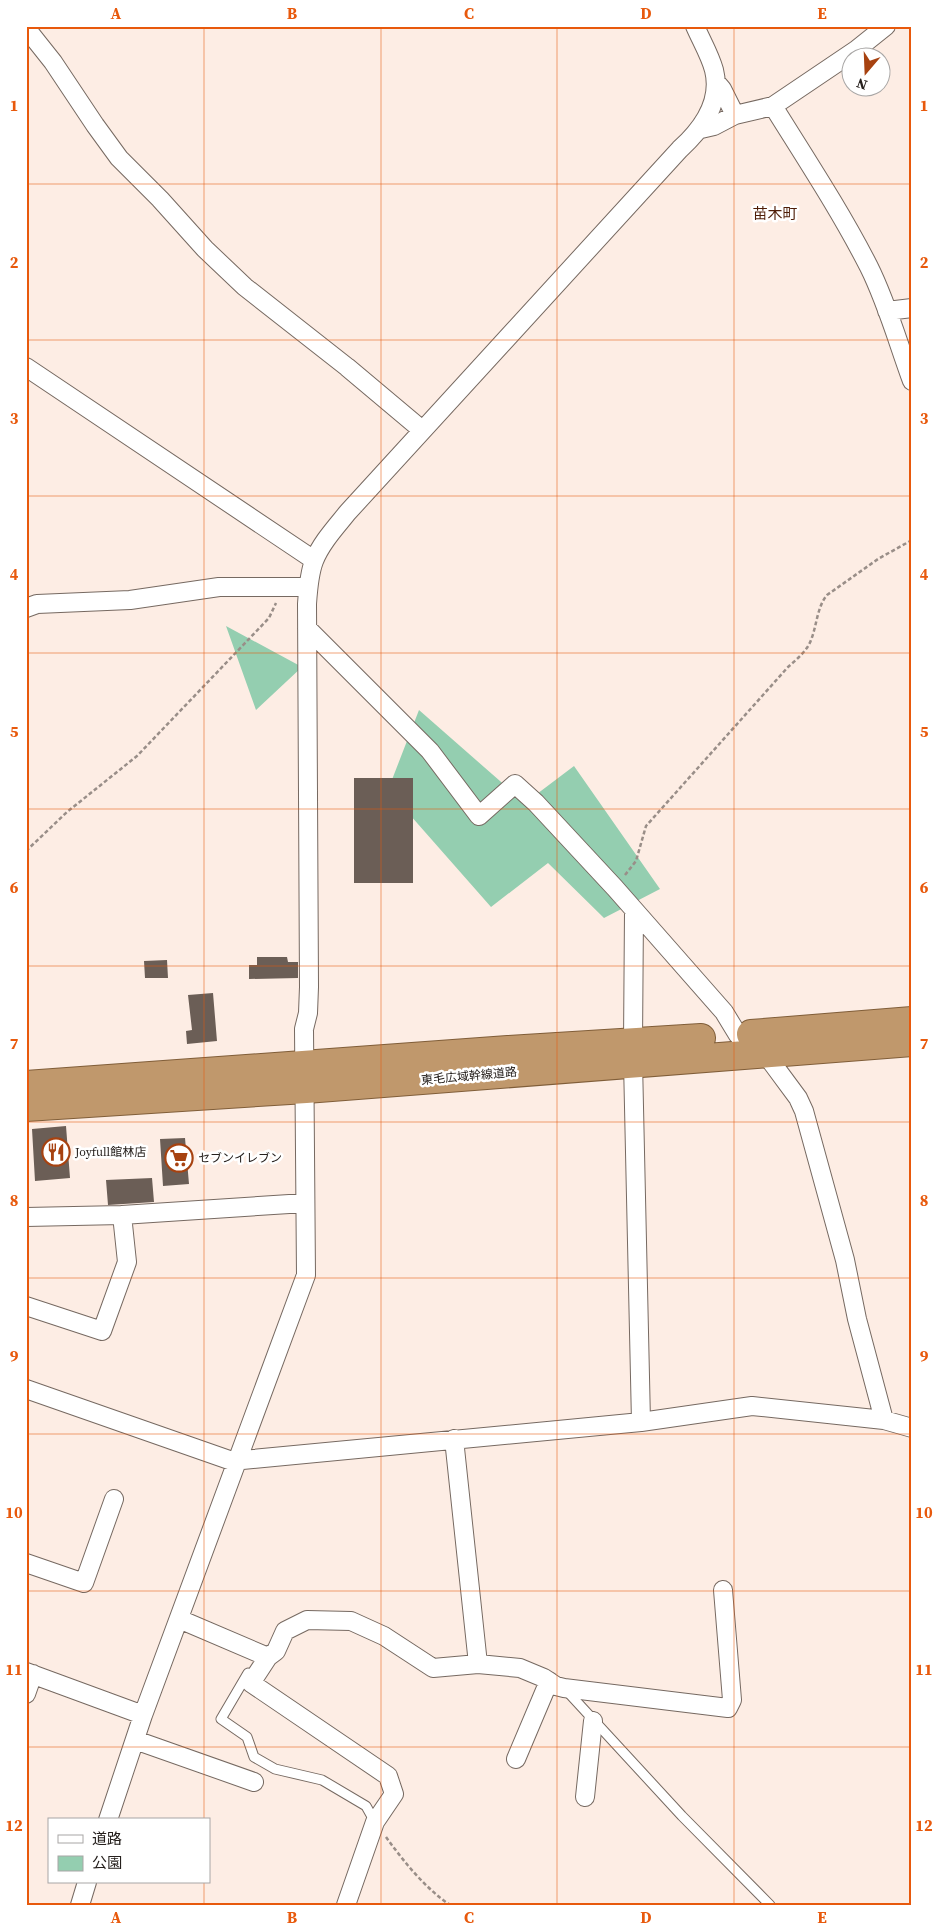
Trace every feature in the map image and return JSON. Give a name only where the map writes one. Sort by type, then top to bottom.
[{"type":"highway","name":"東毛広域幹線道路","points":[[633,1053],[738,1035],[912,1021]]},
{"type":"highway","name":"東毛広域幹線道路","points":[[26,1107],[305,1077],[633,1053],[764,1052],[912,1042]]},
{"type":"highway","name":"東毛広域幹線道路","points":[[26,1085],[305,1077]]},
{"type":"street","points":[[109,1818],[143,1715],[306,1275],[304,1030],[308,1013],[307,628],[308,587],[314,560],[328,537],[348,512],[701,129],[710,110],[716,82],[711,62],[695,26]]},
{"type":"street","points":[[701,129],[714,126],[735,115],[773,106],[856,50],[886,26]]},
{"type":"street","points":[[29,28],[119,158],[160,199],[205,249],[245,287],[347,367],[422,430]]},
{"type":"street","points":[[716,82],[722,89],[735,115]]},
{"type":"street","points":[[773,106],[840,215],[869,268],[887,311],[912,381]]},
{"type":"street","points":[[887,311],[912,308]]},
{"type":"street","points":[[26,367],[314,560]]},
{"type":"street","points":[[26,608],[37,604],[130,600],[219,587],[308,587]]},
{"type":"street","points":[[307,628],[430,751],[479,816],[515,784],[536,803],[615,888],[634,912],[724,1012],[738,1035]]},
{"type":"street","points":[[634,912],[633,1053],[641,1422]]},
{"type":"street","points":[[764,1052],[798,1098],[804,1110],[845,1260],[857,1319],[884,1420]]},
{"type":"street","points":[[26,1217],[122,1215],[305,1203]]},
{"type":"street","points":[[27,1308],[102,1331],[127,1262],[122,1215]]},
{"type":"street","points":[[26,1389],[232,1461],[641,1422],[752,1406],[884,1420],[912,1428]]},
{"type":"street","points":[[454,1439],[478,1664]]},
{"type":"street","points":[[26,1563],[84,1583],[114,1499]]},
{"type":"street","points":[[179,1619],[264,1655],[276,1651],[285,1632],[307,1620],[351,1621],[384,1636],[433,1668],[478,1664],[520,1668],[556,1684],[728,1708],[732,1700],[723,1590]]},
{"type":"street","points":[[264,1655],[251,1683],[388,1776],[394,1794],[375,1822],[346,1905]]},
{"type":"street","points":[[26,1694],[30,1673],[143,1715]]},
{"type":"street","points":[[516,1759],[556,1684]]},
{"type":"street","points":[[585,1797],[593,1721]]},
{"type":"street","points":[[135,1740],[254,1782]]},
{"type":"street","points":[[80,1905],[86,1884]]},
{"type":"lane","points":[[264,1655],[221,1719],[247,1737],[254,1757],[275,1769],[322,1780],[366,1806],[375,1822]]},
{"type":"lane","points":[[556,1684],[770,1905]]},
{"type":"path","points":[[615,888],[636,861],[646,826],[806,649],[811,641],[822,600],[878,559],[912,540]]},
{"type":"path","points":[[26,851],[67,812],[137,756],[269,618],[283,587]]},
{"type":"path","points":[[375,1822],[402,1860],[450,1905]]},
{"type":"green space","points":[[226,626],[302,667],[256,710]]},
{"type":"green space","points":[[419,710],[525,803],[574,766],[660,889],[604,918],[548,863],[491,907],[388,790]]},
{"type":"building","points":[[354,778],[413,778],[413,883],[354,883]]},
{"type":"building","points":[[257,957],[287,957],[288,962],[298,962],[298,978],[249,979],[249,965],[257,965]]},
{"type":"building","points":[[167,960],[168,978],[145,978],[144,961]]},
{"type":"building","points":[[213,993],[217,1041],[187,1044],[186,1031],[192,1030],[188,995]]},
{"type":"building","points":[[66,1126],[70,1178],[35,1181],[32,1129]]},
{"type":"building","points":[[185,1138],[189,1184],[163,1186],[160,1139]]},
{"type":"building","points":[[152,1178],[154,1202],[108,1205],[106,1180]]},
{"type":"place","name":"Joyfull館林店","points":[[56,1152]]},
{"type":"place","name":"セブンイレブン","points":[[179,1158]]},
{"type":"district","name":"苗木町","points":[[775,213]]}]
